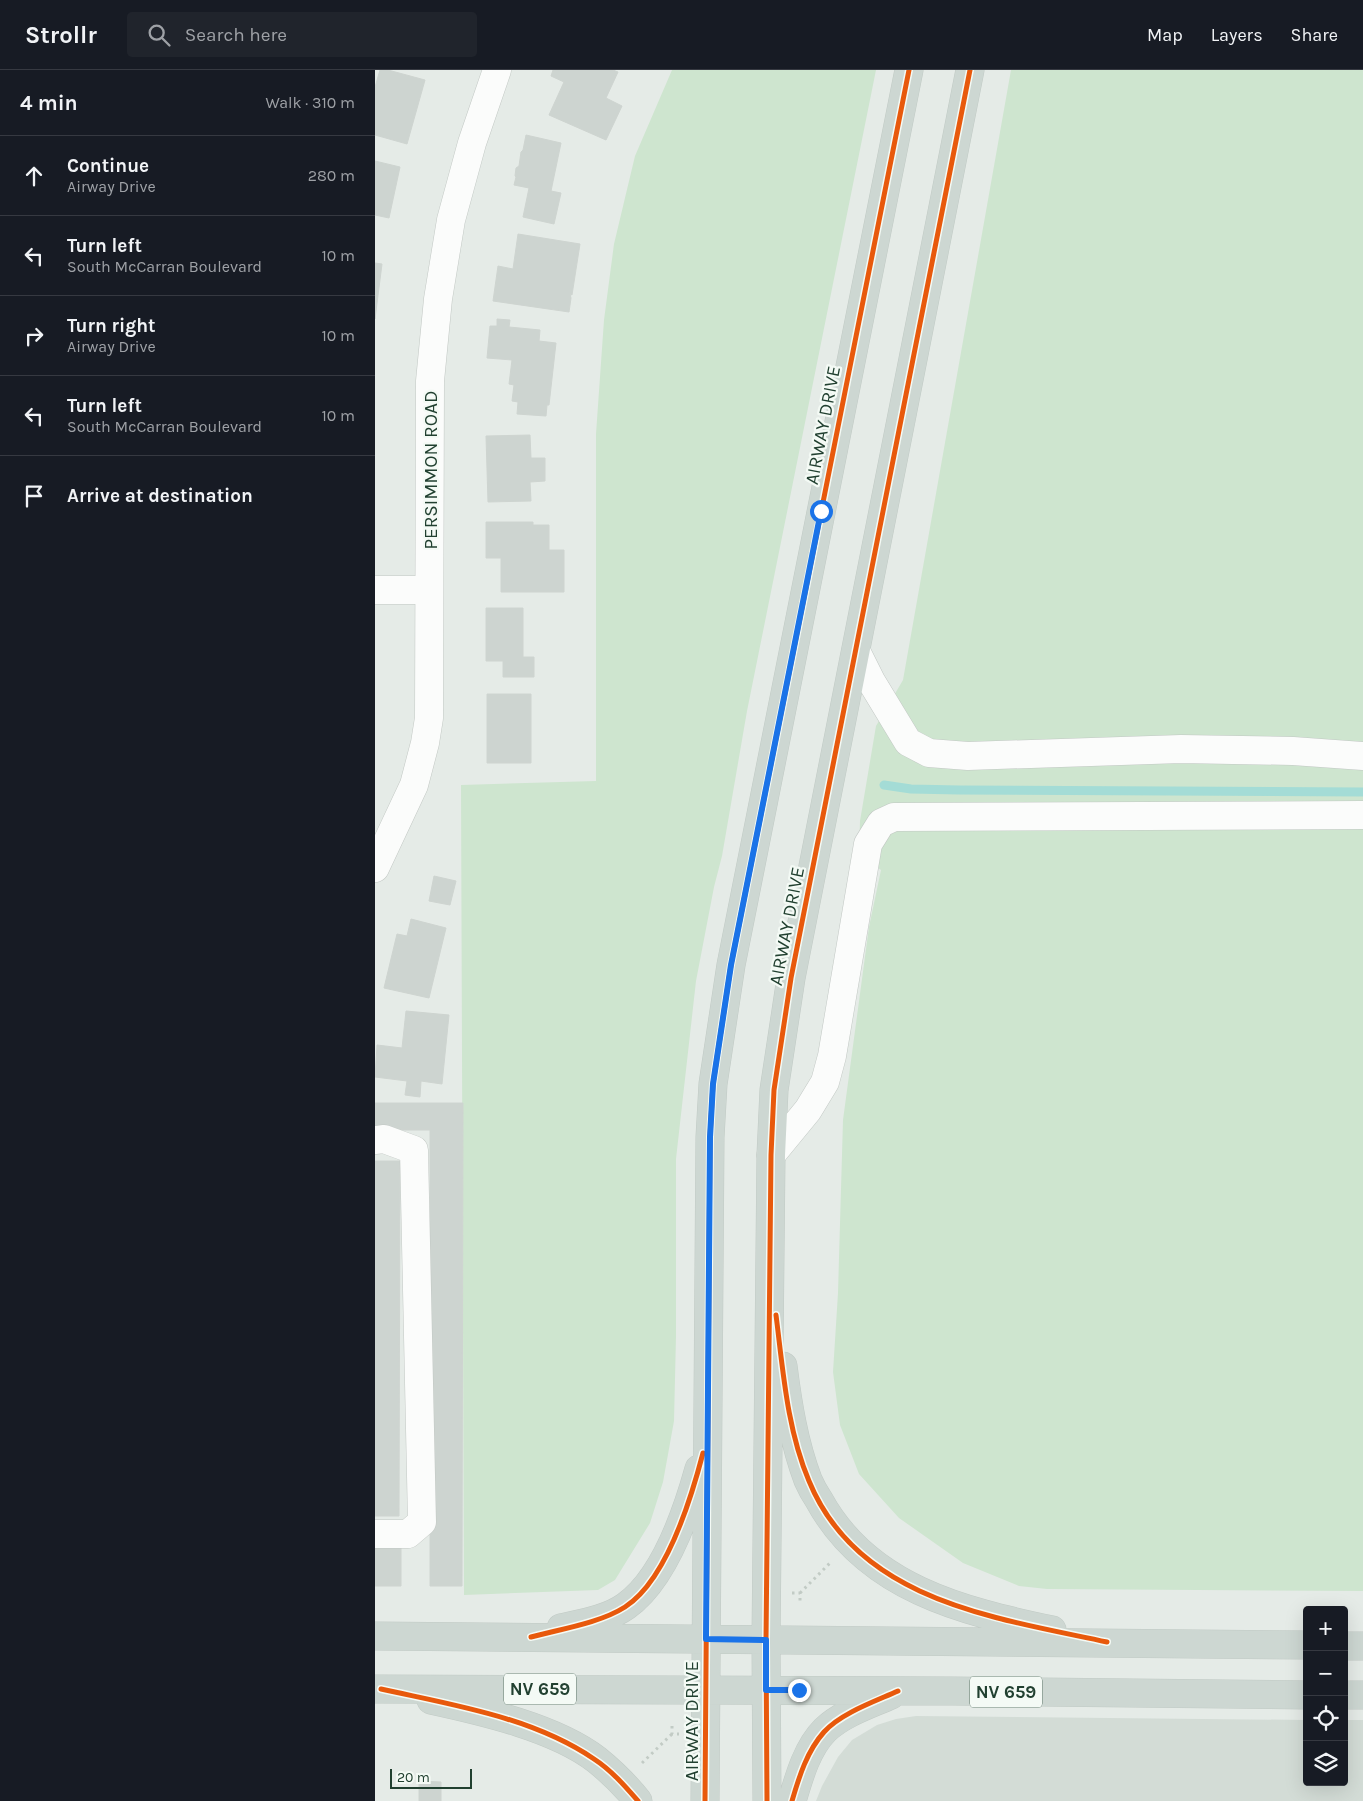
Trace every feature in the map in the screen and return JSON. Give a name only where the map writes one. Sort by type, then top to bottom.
[{"type":"main road","name":"AIRWAY DRIVE","points":[[705,1801],[710,1137],[713,1084],[731,965],[909,70]]},
{"type":"main road","name":"AIRWAY DRIVE","points":[[767,1801],[766,1640],[771,1155],[774,1090],[808,887],[971,70]]},
{"type":"main road","points":[[770,1270],[788,1406],[797,1447],[813,1490],[827,1515],[850,1544],[880,1569],[912,1589],[954,1606],[995,1618],[1107,1642]]},
{"type":"main road","points":[[531,1637],[608,1616],[626,1606],[643,1592],[658,1572],[681,1521],[694,1485],[707,1435]]},
{"type":"main road","points":[[375,1636],[1303,1645]]},
{"type":"main road","points":[[1348,1646],[1363,1646]]},
{"type":"main road","points":[[378,1689],[480,1711],[529,1727],[566,1742],[596,1759],[622,1782],[638,1801]]},
{"type":"main road","name":"NV 659","points":[[378,1689],[766,1690],[1303,1695]]},
{"type":"main road","points":[[792,1801],[810,1752],[825,1731],[839,1720],[898,1691]]},
{"type":"main road","points":[[1348,1695],[1363,1695]]},
{"type":"street","name":"PERSIMMON ROAD","points":[[375,868],[414,785],[425,743],[429,718],[430,381],[438,299],[451,220],[471,143],[497,70]]},
{"type":"street","points":[[375,590],[429,590]]},
{"type":"street","points":[[855,651],[871,681],[909,742],[929,753],[968,756],[1181,749],[1293,751],[1363,756]]},
{"type":"street","points":[[771,1155],[808,1110],[825,1082],[834,1046],[867,844],[881,823],[894,817],[1363,815]]},
{"type":"street","points":[[375,1140],[384,1140],[414,1150],[422,1522],[408,1534],[375,1534]]},
{"type":"path","points":[[800,1603],[800,1593],[836,1556]]},
{"type":"path","points":[[792,1593],[800,1593]]},
{"type":"path","points":[[672,1726],[672,1734]]},
{"type":"path","points":[[639,1766],[672,1734],[681,1734]]},
{"type":"shaded area","points":[[916,1716],[1303,1720],[1303,1786],[1348,1786],[1348,1720],[1363,1720],[1363,1801],[816,1801],[838,1757],[852,1740],[877,1725],[896,1719]]},
{"type":"green space","points":[[672,70],[876,70],[747,711],[722,856],[714,887],[696,981],[676,1159],[674,1421],[663,1482],[650,1523],[615,1580],[598,1590],[464,1595],[461,785],[596,781],[596,434],[604,320],[614,244],[635,156]]},
{"type":"green space","points":[[1011,70],[1363,70],[1363,1591],[1047,1589],[1019,1586],[963,1563],[899,1518],[859,1474],[840,1425],[833,1372],[838,1293],[843,1120],[869,927],[881,870],[859,854],[860,821],[876,726],[903,680]]},
{"type":"building","points":[[380,70],[388,70],[425,80],[407,144],[375,135],[375,87]]},
{"type":"building","points":[[553,70],[613,70],[618,72],[606,98],[622,106],[606,140],[549,115],[564,82],[551,76]]},
{"type":"building","points":[[526,135],[561,143],[551,191],[561,193],[554,224],[523,217],[529,188],[514,185],[516,168],[519,166]]},
{"type":"building","points":[[375,161],[400,167],[389,218],[375,215]]},
{"type":"building","points":[[518,234],[580,244],[572,295],[570,294],[569,312],[493,301],[498,266],[513,269]]},
{"type":"building","points":[[375,263],[382,264],[375,319]]},
{"type":"building","points":[[497,319],[510,320],[509,327],[540,330],[539,341],[556,343],[546,416],[517,414],[518,402],[512,401],[514,385],[509,384],[512,360],[487,358],[490,326],[497,326]]},
{"type":"building","points":[[530,435],[531,458],[545,458],[545,481],[530,482],[531,501],[488,502],[486,436]]},
{"type":"building","points":[[486,522],[533,522],[533,525],[549,525],[549,550],[564,550],[564,592],[501,592],[501,558],[486,558]]},
{"type":"building","points":[[486,608],[523,608],[523,657],[534,657],[534,677],[503,677],[503,661],[486,661]]},
{"type":"building","points":[[487,694],[531,694],[531,763],[487,763]]},
{"type":"building","points":[[434,876],[456,881],[450,905],[429,901]]},
{"type":"building","points":[[411,919],[446,928],[429,998],[384,988],[397,934],[407,936]]},
{"type":"building","points":[[406,1011],[449,1015],[442,1084],[421,1081],[420,1097],[405,1095],[407,1081],[375,1077],[377,1045],[402,1048]]},
{"type":"building","points":[[375,1103],[463,1103],[462,1586],[430,1586],[430,1130],[375,1130]]},
{"type":"building","points":[[375,1161],[400,1161],[399,1516],[375,1516]]},
{"type":"building","points":[[375,1548],[401,1548],[401,1586],[375,1586]]},
{"type":"building","points":[[419,1781],[441,1782],[441,1801],[419,1801]]},
{"type":"waterway","points":[[884,785],[911,789],[959,790],[1363,792]]},
{"type":"cycle path","points":[[705,1801],[710,1137],[713,1084],[731,965],[909,70]]},
{"type":"cycle path","points":[[767,1801],[766,1640],[771,1155],[774,1090],[791,978],[970,70]]},
{"type":"cycle path","points":[[776,1315],[791,1420],[809,1481],[831,1521],[861,1553],[896,1578],[935,1598],[1021,1624],[1107,1642]]},
{"type":"cycle path","points":[[531,1637],[580,1625],[615,1613],[640,1595],[665,1559],[675,1537],[692,1493],[703,1453]]},
{"type":"cycle path","points":[[381,1689],[491,1714],[545,1733],[600,1763],[618,1778],[638,1801]]},
{"type":"cycle path","points":[[792,1801],[808,1756],[824,1732],[849,1713],[898,1691]]},
{"type":"route","points":[[799,1690],[766,1690],[766,1640],[706,1639],[710,1137],[713,1084],[731,965],[821,511]]}]
